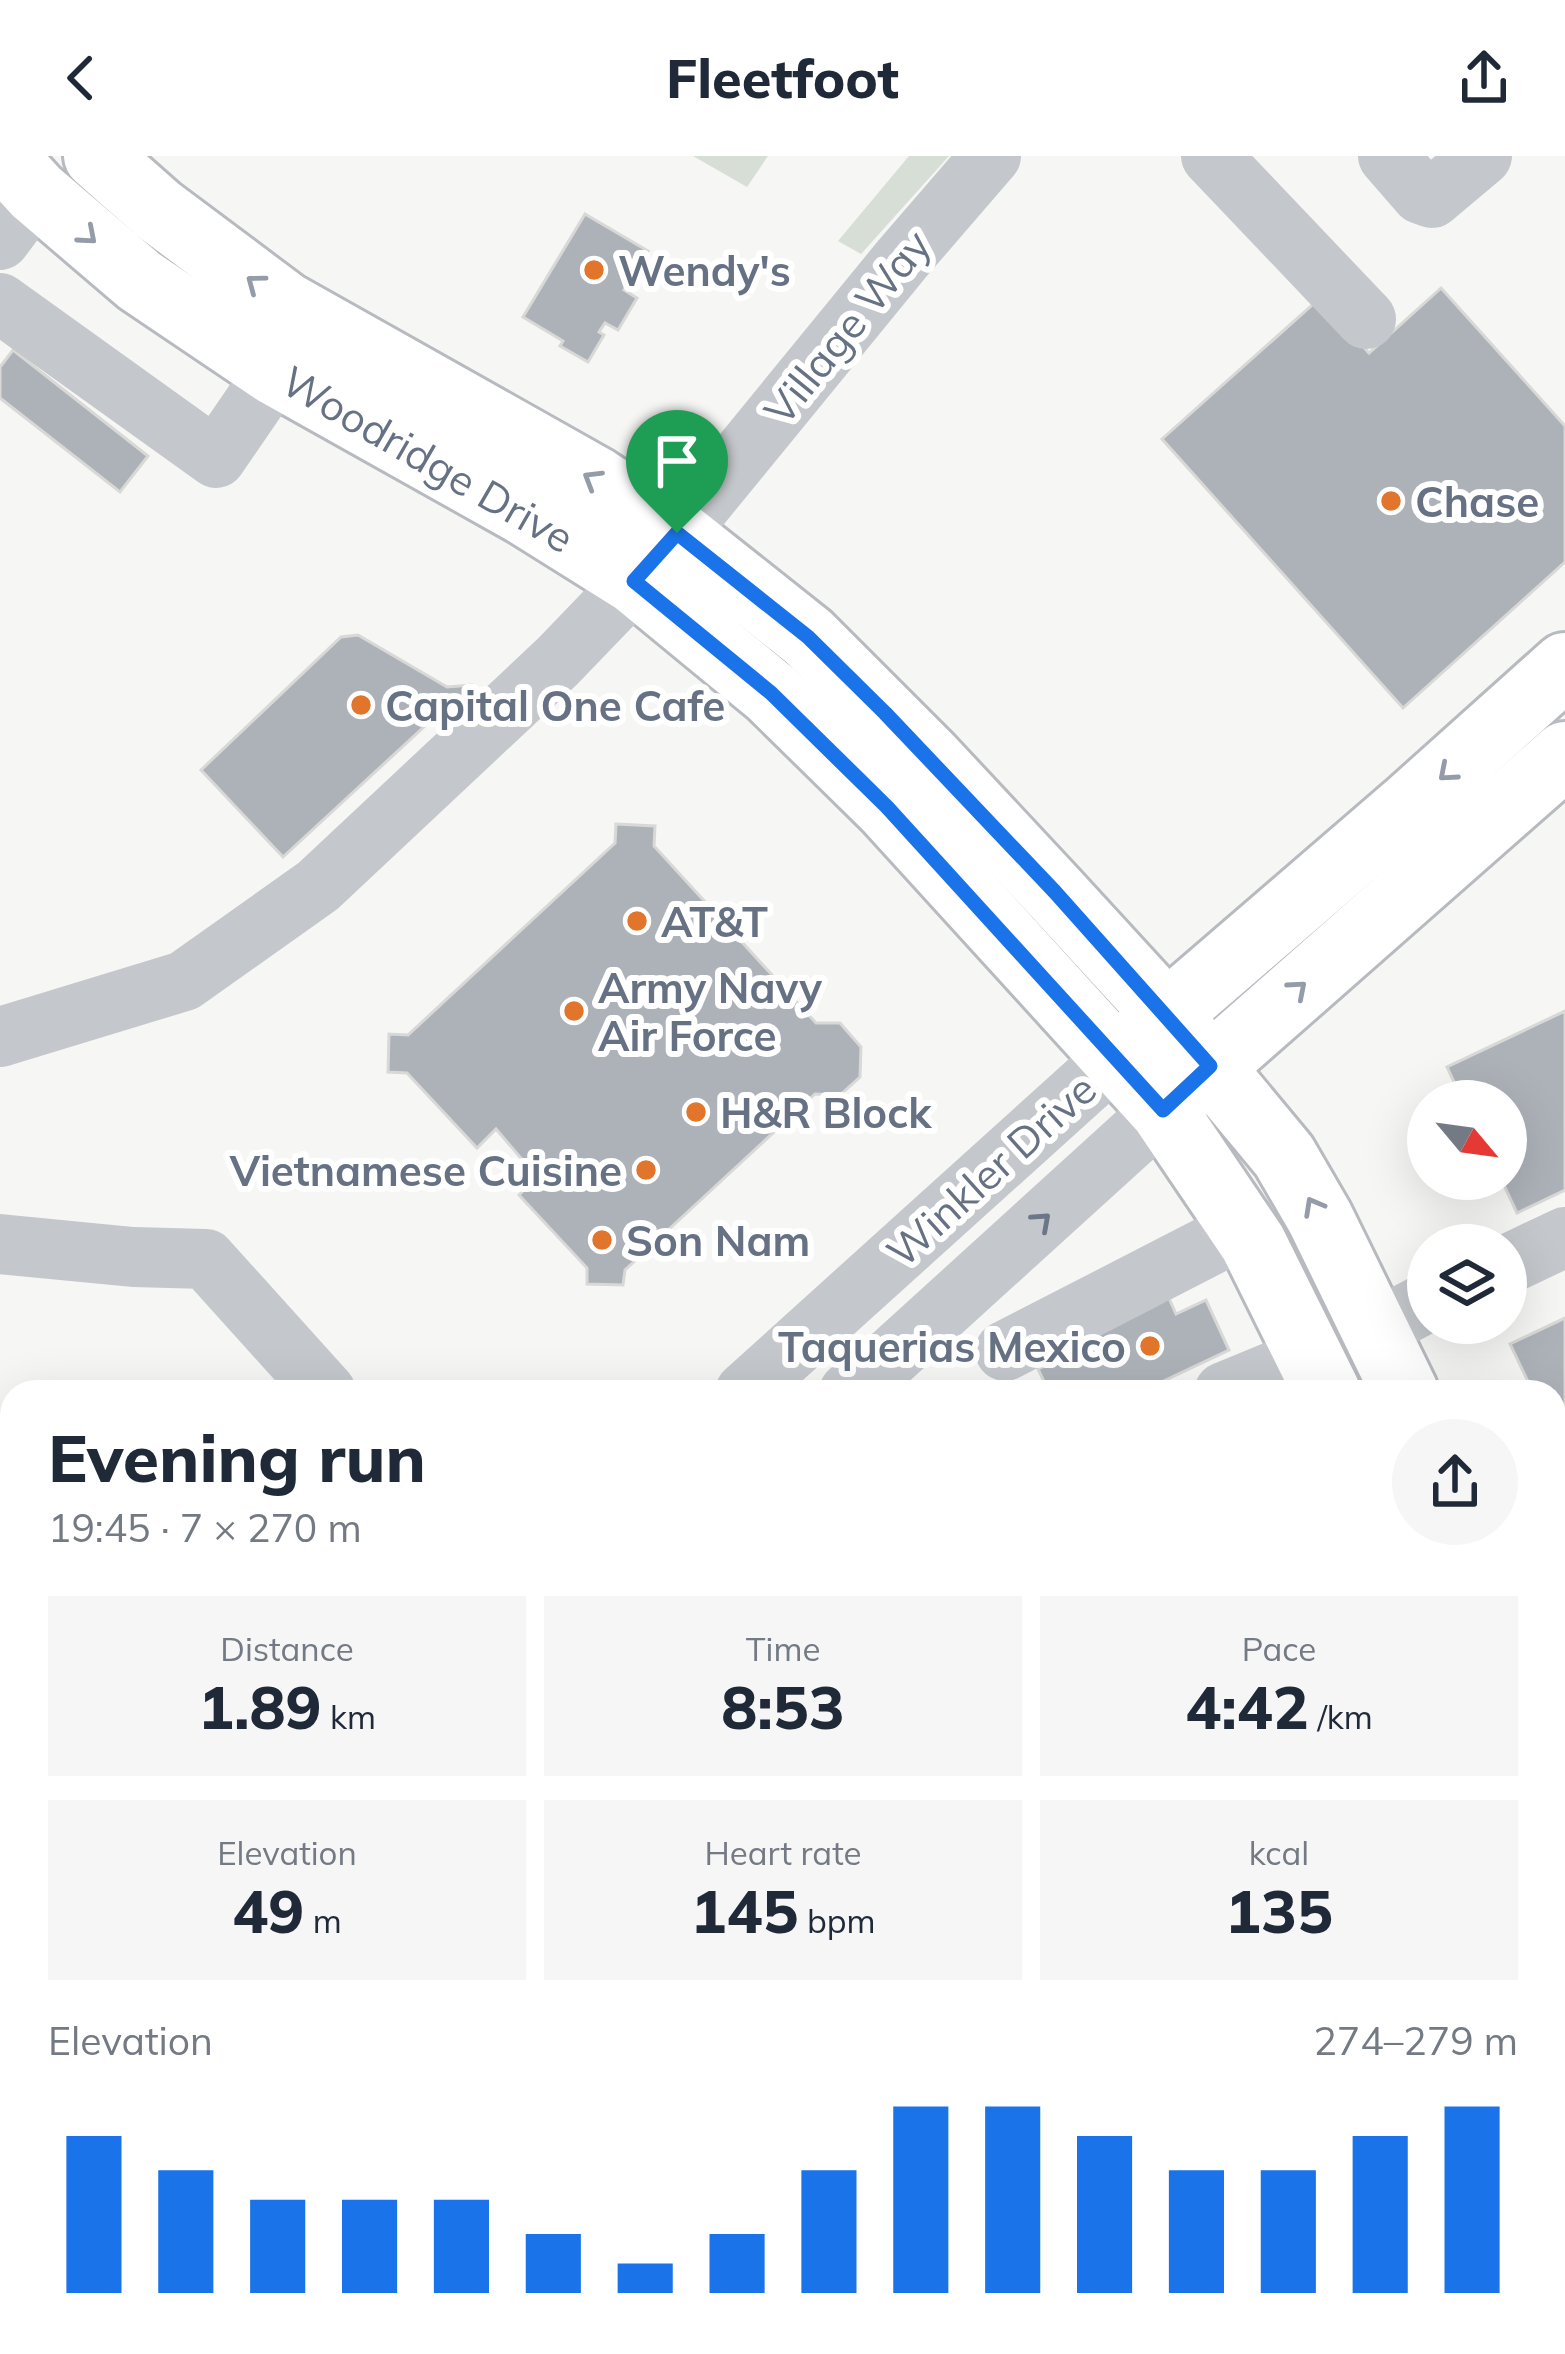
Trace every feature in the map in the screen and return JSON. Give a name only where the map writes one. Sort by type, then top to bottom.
[{"type":"main road","name":"Woodridge Drive","points":[[97,156],[158,210],[285,305],[596,480],[771,693],[887,807],[1163,1110],[1244,1228],[1318,1374]]},
{"type":"main road","name":"Woodridge Drive","points":[[13,196],[275,372],[523,511],[657,556],[808,637],[976,808],[1166,1015],[1284,1156],[1320,1218],[1401,1316],[1404,1380]]},
{"type":"main road","name":"Winkler Drive","points":[[1117,1056],[1565,666]]},
{"type":"main road","points":[[1498,727],[1558,774]]},
{"type":"main road","name":"Winkler Drive","points":[[1163,1110],[1558,774]]},
{"type":"street","name":"Village Way","points":[[0,1037],[184,981],[318,886],[499,718],[657,556],[991,156]]},
{"type":"street","points":[[1211,156],[1366,319]]},
{"type":"street","points":[[1388,156],[1421,194],[1432,198],[1482,156]]},
{"type":"street","points":[[0,303],[216,458],[275,372]]},
{"type":"street","name":"Winkler Drive","points":[[758,1380],[1117,1056]]},
{"type":"street","name":"Winkler Drive","points":[[881,1380],[971,1285],[1163,1110]]},
{"type":"street","points":[[971,1285],[1016,1371],[1244,1228]]},
{"type":"street","points":[[1527,1254],[1565,1237]]},
{"type":"street","points":[[0,1244],[206,1259],[315,1380]]},
{"type":"street","points":[[1287,1380],[1318,1374]]},
{"type":"shaded area","points":[[693,156],[768,156],[747,187]]},
{"type":"shaded area","points":[[909,156],[949,156],[861,254],[838,241]]},
{"type":"building","name":"Wendy's","points":[[585,214],[648,251],[624,290],[637,298],[618,330],[605,323],[599,332],[604,335],[588,362],[523,317]]},
{"type":"building","name":"Chase","points":[[1441,288],[1565,426],[1565,562],[1403,708],[1162,439],[1320,298],[1369,353]]},
{"type":"building","points":[[13,350],[148,456],[120,492],[0,398],[0,367]]},
{"type":"building","points":[[358,635],[447,687],[472,685],[473,699],[452,701],[283,857],[201,770],[341,637]]},
{"type":"building","points":[[616,824],[655,826],[654,846],[816,1023],[840,1023],[861,1047],[860,1077],[840,1095],[815,1094],[625,1270],[623,1285],[587,1284],[587,1268],[519,1195],[537,1177],[496,1129],[477,1148],[407,1073],[388,1072],[389,1034],[408,1035],[615,843]]},
{"type":"building","points":[[1565,1011],[1565,1190],[1517,1213],[1511,1200],[1527,1200],[1527,1080],[1453,1080],[1447,1067]]},
{"type":"building","name":"Taquerias Mexico","points":[[1168,1296],[1176,1314],[1206,1300],[1229,1350],[1166,1380],[1043,1380],[1038,1369],[1076,1352],[1071,1342]]},
{"type":"building","points":[[1565,1318],[1565,1380],[1527,1380],[1510,1344],[1527,1344],[1527,1336]]},
{"type":"place","name":"Wendy's","points":[[594,270]]},
{"type":"place","name":"Chase","points":[[1391,501]]},
{"type":"place","name":"Capital One Cafe","points":[[361,705]]},
{"type":"place","name":"AT&T","points":[[637,921]]},
{"type":"place","name":"Army Navy Air Force","points":[[574,1011]]},
{"type":"place","name":"H&R Block","points":[[696,1112]]},
{"type":"place","name":"Vietnamese Cuisine","points":[[646,1170]]},
{"type":"place","name":"Son Nam","points":[[602,1240]]},
{"type":"place","name":"Taquerias Mexico","points":[[1150,1346]]},
{"type":"route","points":[[677,533],[808,637],[885,713],[1055,892],[1210,1066],[1163,1110],[887,807],[771,693],[634,581],[677,533]]}]
